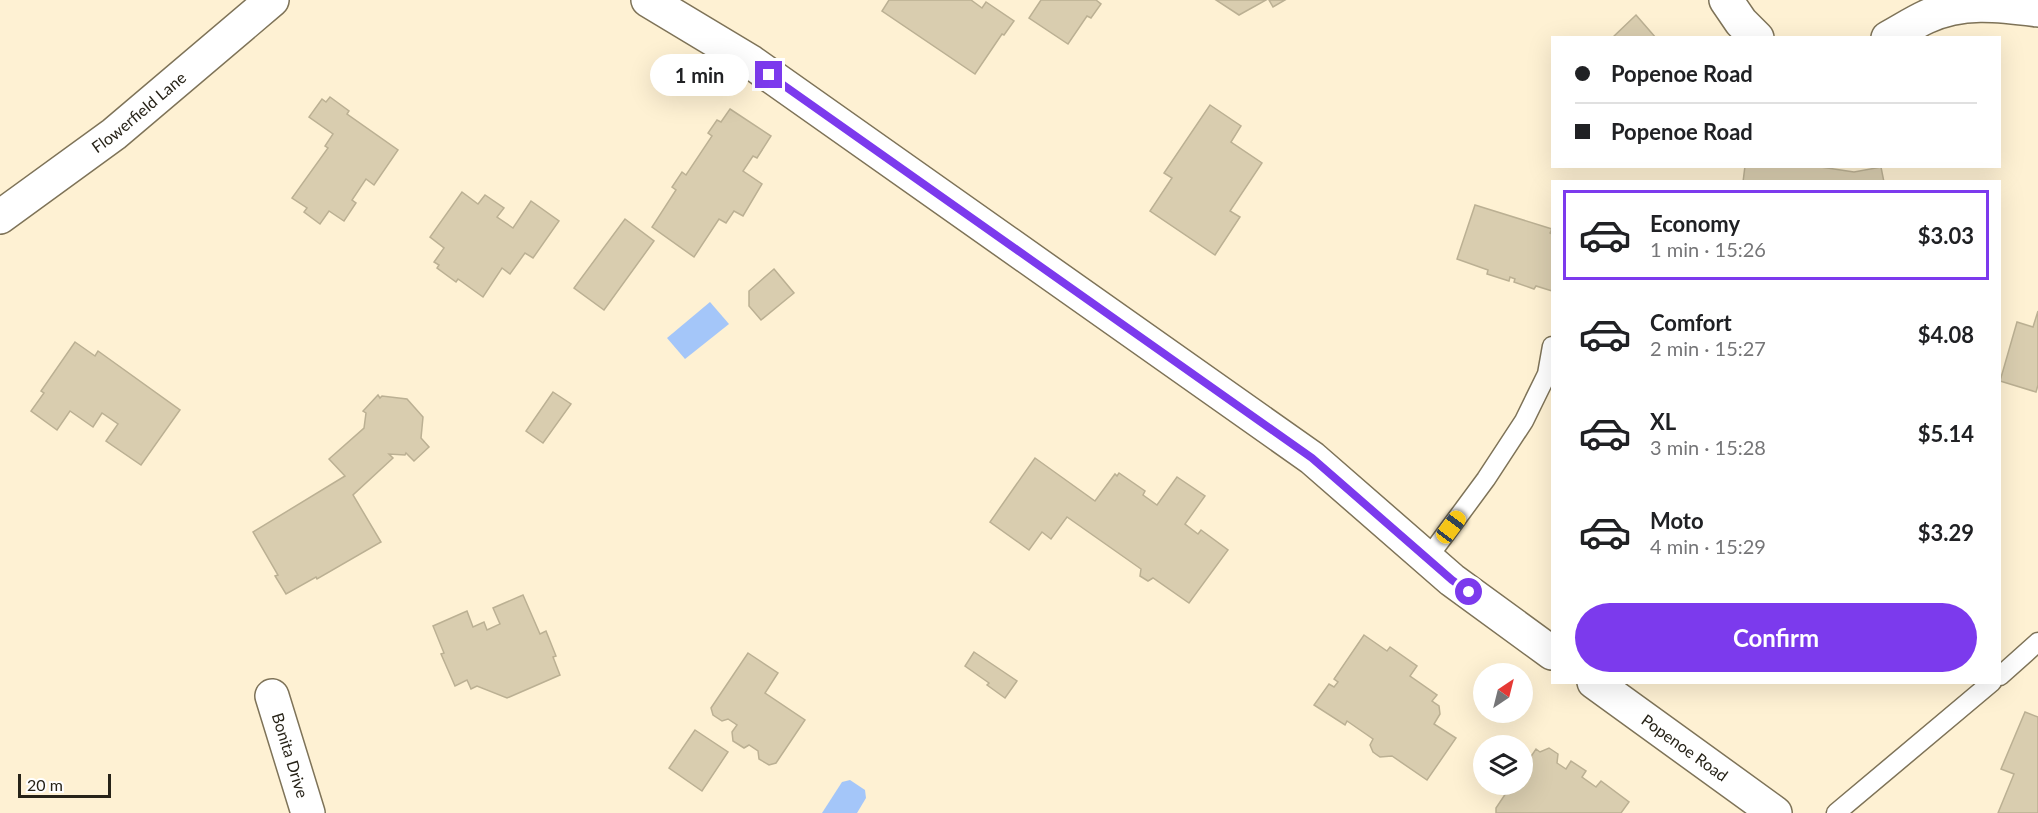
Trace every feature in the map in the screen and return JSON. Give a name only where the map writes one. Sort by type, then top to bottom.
[{"type":"street","name":"Flowerfield Lane","points":[[0,217],[114,134],[272,0]]},
{"type":"street","points":[[648,0],[751,62],[1312,458],[1452,580],[1551,652]]},
{"type":"street","points":[[1726,0],[1754,36]]},
{"type":"street","points":[[1891,36],[1926,16],[1947,9],[1997,5],[2038,10]]},
{"type":"street","name":"Popenoe Road","points":[[1597,684],[1775,813]]},
{"type":"street","name":"Bonita Drive","points":[[272,696],[308,813]]},
{"type":"lane","points":[[1427,559],[1486,479],[1524,421],[1547,374],[1551,352]]},
{"type":"lane","points":[[2001,675],[2038,642]]},
{"type":"lane","points":[[1836,813],[1990,684]]},
{"type":"water","points":[[710,302],[729,324],[685,359],[667,338]]},
{"type":"water","points":[[850,780],[865,790],[866,798],[857,813],[822,813],[842,782]]},
{"type":"building","points":[[889,0],[971,0],[982,8],[986,2],[1014,21],[1004,35],[1002,34],[975,74],[882,11]]},
{"type":"building","points":[[1041,0],[1096,0],[1101,4],[1091,18],[1087,16],[1068,44],[1029,18]]},
{"type":"building","points":[[1216,0],[1266,0],[1239,15]]},
{"type":"building","points":[[1269,0],[1285,0],[1273,7]]},
{"type":"building","points":[[1636,15],[1654,36],[1614,36]]},
{"type":"building","points":[[330,97],[349,111],[347,114],[398,150],[374,185],[366,179],[352,200],[356,203],[344,221],[329,211],[320,224],[304,212],[307,208],[292,198],[328,148],[325,146],[333,134],[309,117],[322,99],[326,102]]},
{"type":"building","points":[[1210,105],[1241,126],[1231,142],[1262,163],[1230,211],[1240,217],[1215,255],[1150,211],[1172,178],[1164,173]]},
{"type":"building","points":[[730,109],[771,136],[757,158],[753,156],[743,171],[762,184],[743,216],[734,211],[726,223],[719,219],[694,257],[652,227],[676,190],[672,187],[682,172],[686,175],[712,136],[708,133],[717,120],[721,122]]},
{"type":"building","points":[[1745,168],[1827,168],[1854,172],[1881,168],[1884,180],[1743,180]]},
{"type":"building","points":[[462,192],[478,204],[485,195],[504,208],[497,217],[513,228],[531,201],[559,221],[533,258],[525,253],[510,274],[502,268],[483,297],[458,279],[456,282],[437,268],[439,265],[434,262],[444,248],[430,237]]},
{"type":"building","points":[[1475,205],[1551,229],[1551,291],[1536,286],[1534,289],[1514,282],[1515,279],[1510,277],[1509,281],[1487,274],[1488,270],[1457,259]]},
{"type":"building","points":[[625,219],[654,241],[604,310],[574,288]]},
{"type":"building","points":[[774,269],[794,293],[761,320],[749,306],[749,291]]},
{"type":"building","points":[[2038,311],[2038,385],[2036,392],[2001,381],[2017,322],[2033,327]]},
{"type":"building","points":[[75,342],[95,356],[98,351],[180,410],[141,465],[106,441],[118,424],[102,413],[93,427],[70,411],[57,430],[31,411],[44,393],[41,391]]},
{"type":"building","points":[[553,392],[571,404],[543,443],[526,431]]},
{"type":"building","points":[[378,395],[380,398],[382,396],[407,399],[423,417],[421,438],[429,447],[414,461],[406,453],[405,455],[389,454],[393,458],[353,495],[381,542],[286,594],[275,576],[278,575],[253,532],[345,476],[329,459],[364,428],[366,413],[363,411]]},
{"type":"building","points":[[1035,458],[1095,501],[1115,474],[1117,476],[1119,473],[1145,491],[1143,495],[1157,505],[1177,477],[1205,496],[1185,524],[1198,534],[1201,530],[1228,550],[1189,603],[1153,578],[1148,581],[1140,576],[1141,569],[1067,517],[1051,539],[1042,532],[1029,550],[990,522]]},
{"type":"building","points":[[523,595],[540,634],[546,631],[556,656],[553,657],[560,675],[507,698],[477,686],[471,689],[467,680],[455,686],[441,654],[444,653],[433,626],[467,611],[473,627],[484,622],[487,630],[500,624],[493,608]]},
{"type":"building","points":[[1364,635],[1387,651],[1390,647],[1417,666],[1410,676],[1437,695],[1432,701],[1439,706],[1440,714],[1434,724],[1456,738],[1427,780],[1392,756],[1380,757],[1373,752],[1370,745],[1373,739],[1347,721],[1345,725],[1314,705],[1329,684],[1334,687],[1338,682],[1334,679]]},
{"type":"building","points":[[974,652],[1017,681],[1005,698],[965,666]]},
{"type":"building","points":[[748,653],[778,673],[765,693],[805,720],[776,763],[769,765],[759,759],[758,751],[749,745],[744,748],[733,741],[732,732],[737,725],[728,719],[722,721],[713,715],[711,708]]},
{"type":"building","points":[[2025,712],[2038,717],[2038,813],[1998,813],[2014,774],[2001,769]]},
{"type":"building","points":[[695,730],[728,752],[702,791],[669,768]]},
{"type":"building","points":[[1549,748],[1558,754],[1557,763],[1566,769],[1571,761],[1586,771],[1582,777],[1596,787],[1601,781],[1629,802],[1621,813],[1496,813],[1496,808],[1505,795],[1533,795],[1533,754],[1536,749],[1540,752]]},
{"type":"route","points":[[769,75],[1312,458],[1452,580],[1469,592]]}]
